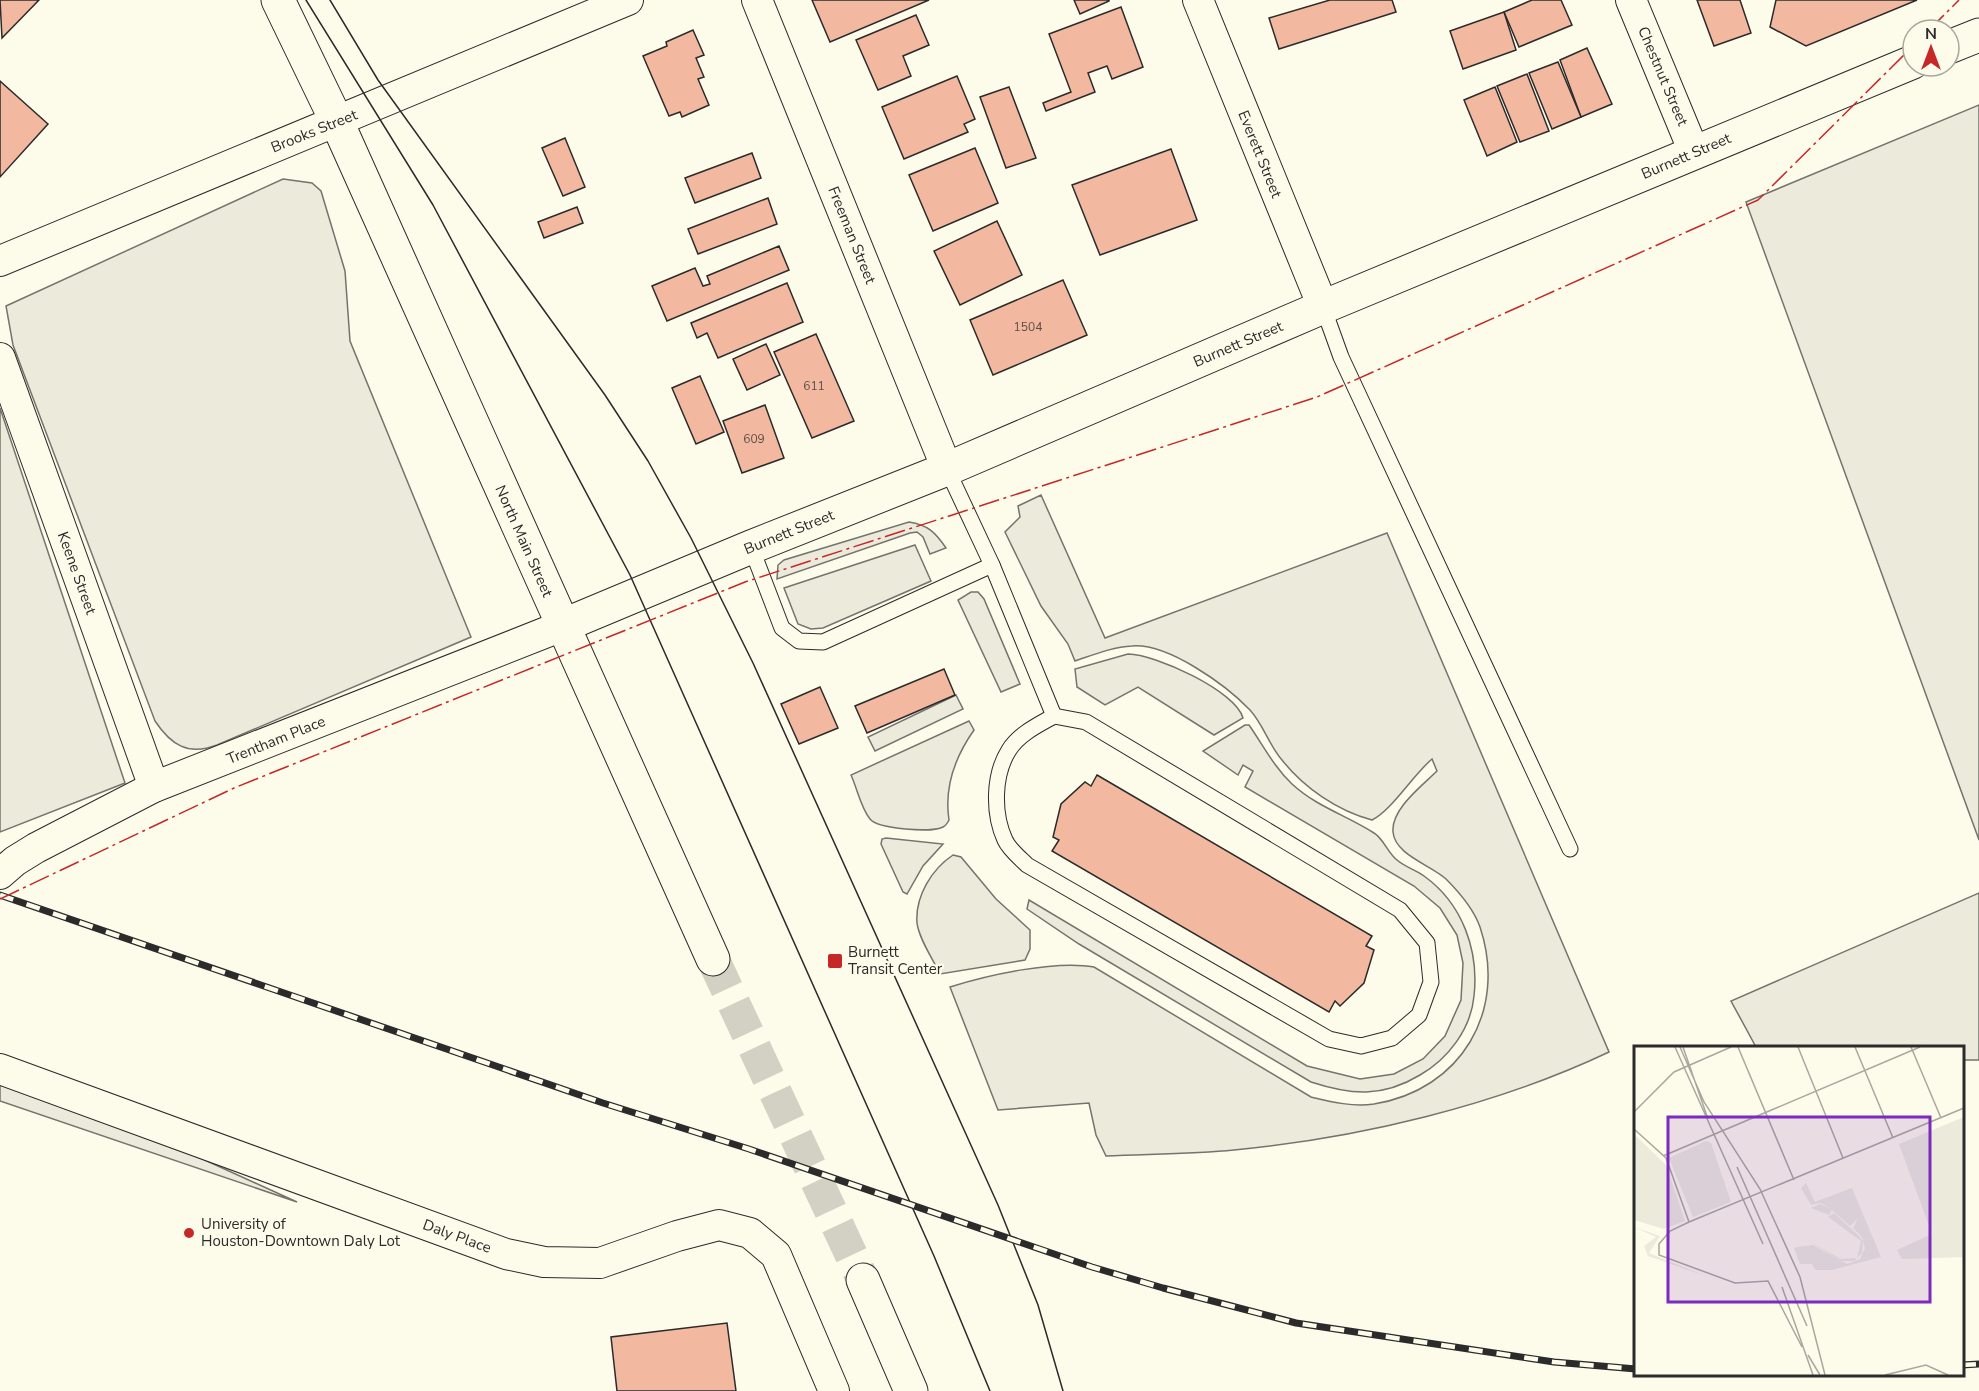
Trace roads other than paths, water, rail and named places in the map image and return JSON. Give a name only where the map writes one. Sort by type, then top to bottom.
[{"type":"street","name":"North Main Street","points":[[278,0],[336,122],[713,959]]},
{"type":"street","name":"North Main Street","points":[[301,0],[336,122]]},
{"type":"street","name":"Brooks Street","points":[[0,261],[628,0]]},
{"type":"street","name":"Freeman Street","points":[[757,0],[946,469]]},
{"type":"street","name":"Everett Street","points":[[1198,0],[1323,307]]},
{"type":"street","name":"Chestnut Street","points":[[1631,0],[1694,152]]},
{"type":"street","points":[[1961,42],[1979,35]]},
{"type":"street","name":"Burnett Street","points":[[562,626],[946,469],[1323,307],[1901,67]]},
{"type":"street","name":"Keene Street","points":[[0,358],[154,787]]},
{"type":"street","name":"Trentham Place","points":[[0,874],[36,848],[154,787],[562,626]]},
{"type":"street","name":"Daly Place","points":[[0,1069],[506,1254],[544,1262],[600,1263],[677,1236],[719,1225],[750,1233],[776,1255],[834,1391]]},
{"type":"street","points":[[863,1280],[911,1391]]},
{"type":"lane","points":[[1323,307],[1341,357],[1570,849]]},
{"type":"lane","points":[[946,469],[992,565],[1054,716]]},
{"type":"lane","points":[[751,547],[782,628],[799,641],[823,642],[992,565]]},
{"type":"lane","points":[[1054,716],[1086,722],[1400,910],[1426,943],[1431,982],[1419,1015],[1392,1038],[1361,1046],[1329,1039],[1027,865],[1005,842],[996,809],[998,778],[1009,750],[1029,729],[1054,716]]},
{"type":"tunnel","points":[[713,959],[863,1280]]},
{"type":"tram line","points":[[306,0],[433,205],[630,575],[934,1256],[990,1391]]},
{"type":"tram line","points":[[330,0],[378,80],[605,395],[648,461],[691,538],[753,663],[998,1205],[1038,1305],[1063,1391]]},
{"type":"railway","points":[[0,895],[603,1103],[749,1149],[1092,1267],[1163,1288],[1296,1323],[1554,1362],[1634,1369]]},
{"type":"railway","points":[[1964,1365],[1979,1364]]},
{"type":"place","name":"Burnett Transit Center","points":[[835,961]]},
{"type":"place","name":"University of Houston-Downtown Daly Lot","points":[[189,1233]]}]
